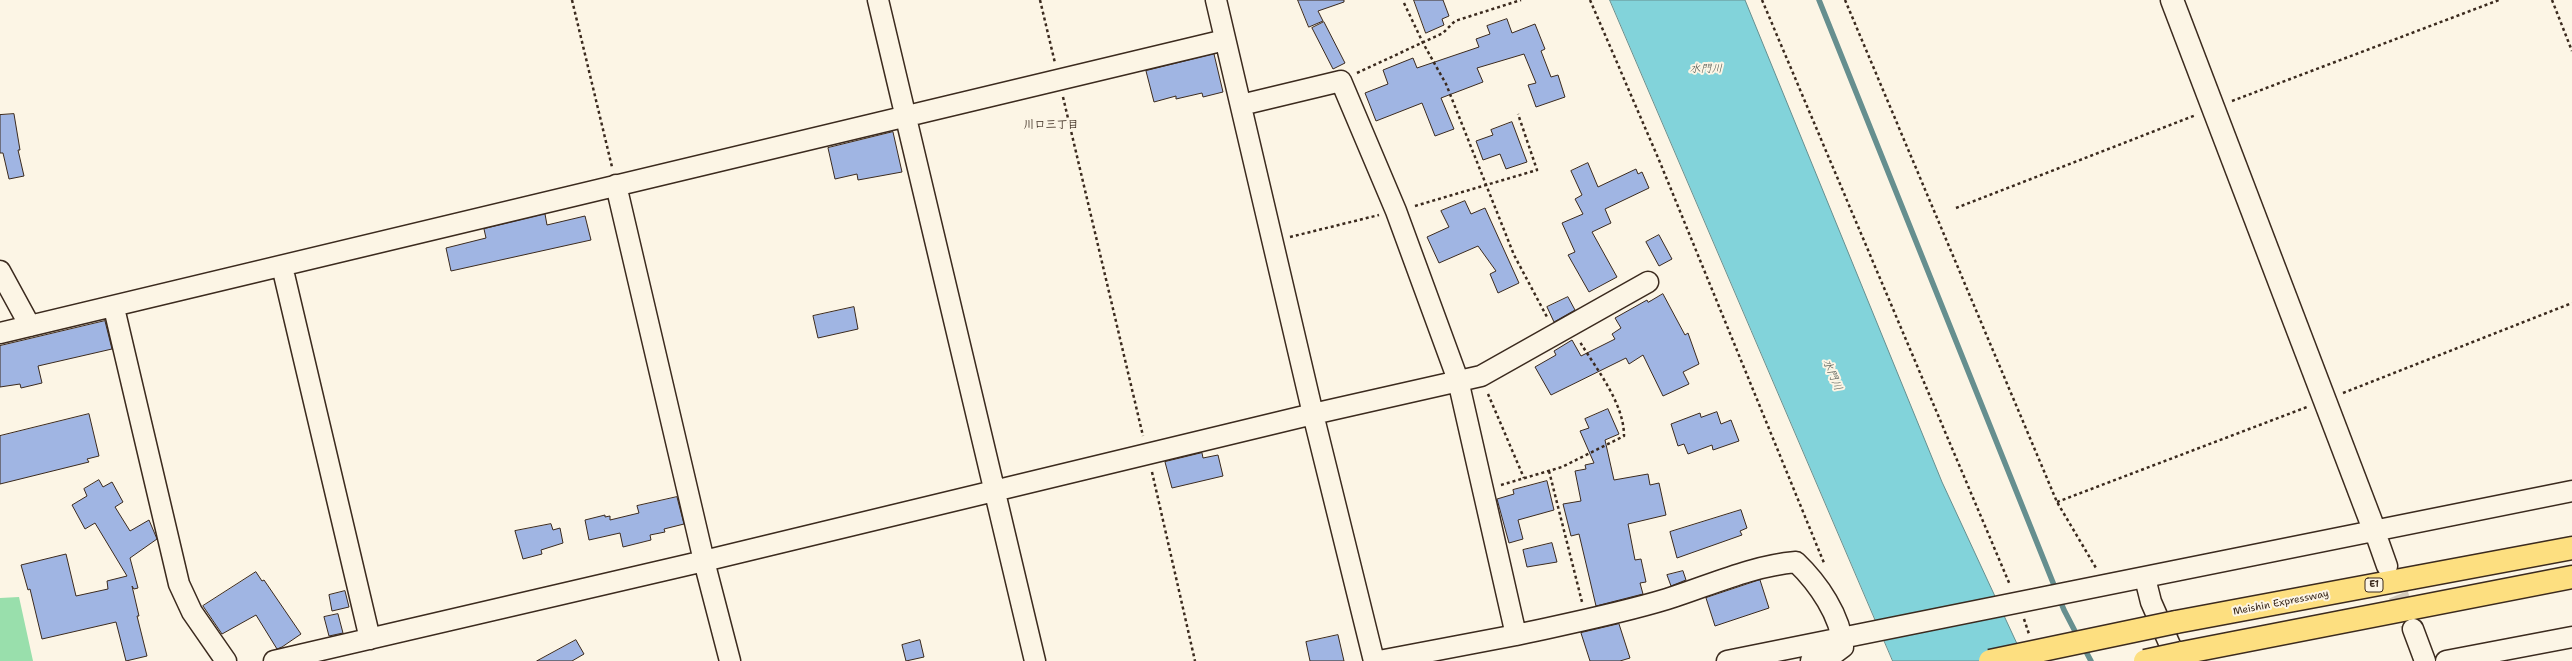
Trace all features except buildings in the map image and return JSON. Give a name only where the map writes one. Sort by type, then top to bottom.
[{"type":"highway","name":"Meishin Expressway","points":[[1990,661],[2176,622],[2572,548]]},
{"type":"highway","points":[[2145,661],[2179,657],[2572,577]]},
{"type":"street","points":[[878,0],[1035,661]]},
{"type":"street","points":[[1216,0],[1313,414],[1374,661]]},
{"type":"street","points":[[2172,0],[2387,566]]},
{"type":"street","points":[[0,333],[114,308],[616,185],[1226,40]]},
{"type":"street","points":[[1240,105],[1340,81],[1396,211],[1458,380],[1516,635]]},
{"type":"street","points":[[616,185],[704,561],[730,661]]},
{"type":"street","points":[[282,266],[370,639]]},
{"type":"street","points":[[0,271],[30,326]]},
{"type":"street","points":[[274,661],[704,561],[1313,414],[1481,376],[1648,282]]},
{"type":"street","points":[[114,308],[179,584],[192,612],[226,661]]},
{"type":"street","points":[[1727,661],[2107,584],[2145,578],[2375,532],[2572,491]]},
{"type":"street","points":[[1379,661],[1587,620],[1668,598],[1729,576],[1777,564],[1796,562],[1811,577],[1838,624],[1842,638],[1843,647],[1831,656],[1811,661]]},
{"type":"street","points":[[2145,578],[2151,602],[2179,657]]},
{"type":"street","points":[[2413,630],[2425,661]]},
{"type":"street","points":[[2446,661],[2572,637]]},
{"type":"path","points":[[572,0],[616,185]]},
{"type":"path","points":[[1040,0],[1148,454],[1195,661]]},
{"type":"path","points":[[1340,81],[1443,33],[1455,21],[1521,0]]},
{"type":"path","points":[[1590,0],[1659,160],[1827,568]]},
{"type":"path","points":[[1762,0],[2018,603],[2031,639]]},
{"type":"path","points":[[1845,0],[2062,514],[2107,584]]},
{"type":"path","points":[[2552,0],[2572,51]]},
{"type":"path","points":[[1404,3],[1457,109],[1514,255],[1563,331],[1614,399],[1624,421],[1624,436],[1562,468],[1483,490]]},
{"type":"path","points":[[1272,238],[1288,237],[1396,211],[1487,186],[1537,170],[1518,114]]},
{"type":"path","points":[[1481,376],[1524,478]]},
{"type":"path","points":[[1549,471],[1587,620]]},
{"type":"green space","points":[[19,597],[33,661],[0,661],[0,598]]},
{"type":"water","name":"水門川","points":[[1610,0],[1745,0],[1942,482],[2025,661],[1893,661]]},
{"type":"waterway","points":[[1819,0],[2064,610],[2078,637]]},
{"type":"waterway","points":[[2083,646],[2091,661]]},
{"type":"tunnel","points":[[2387,567],[2410,624]]},
{"type":"district","name":"川口三丁目","points":[[1051,125]]}]
